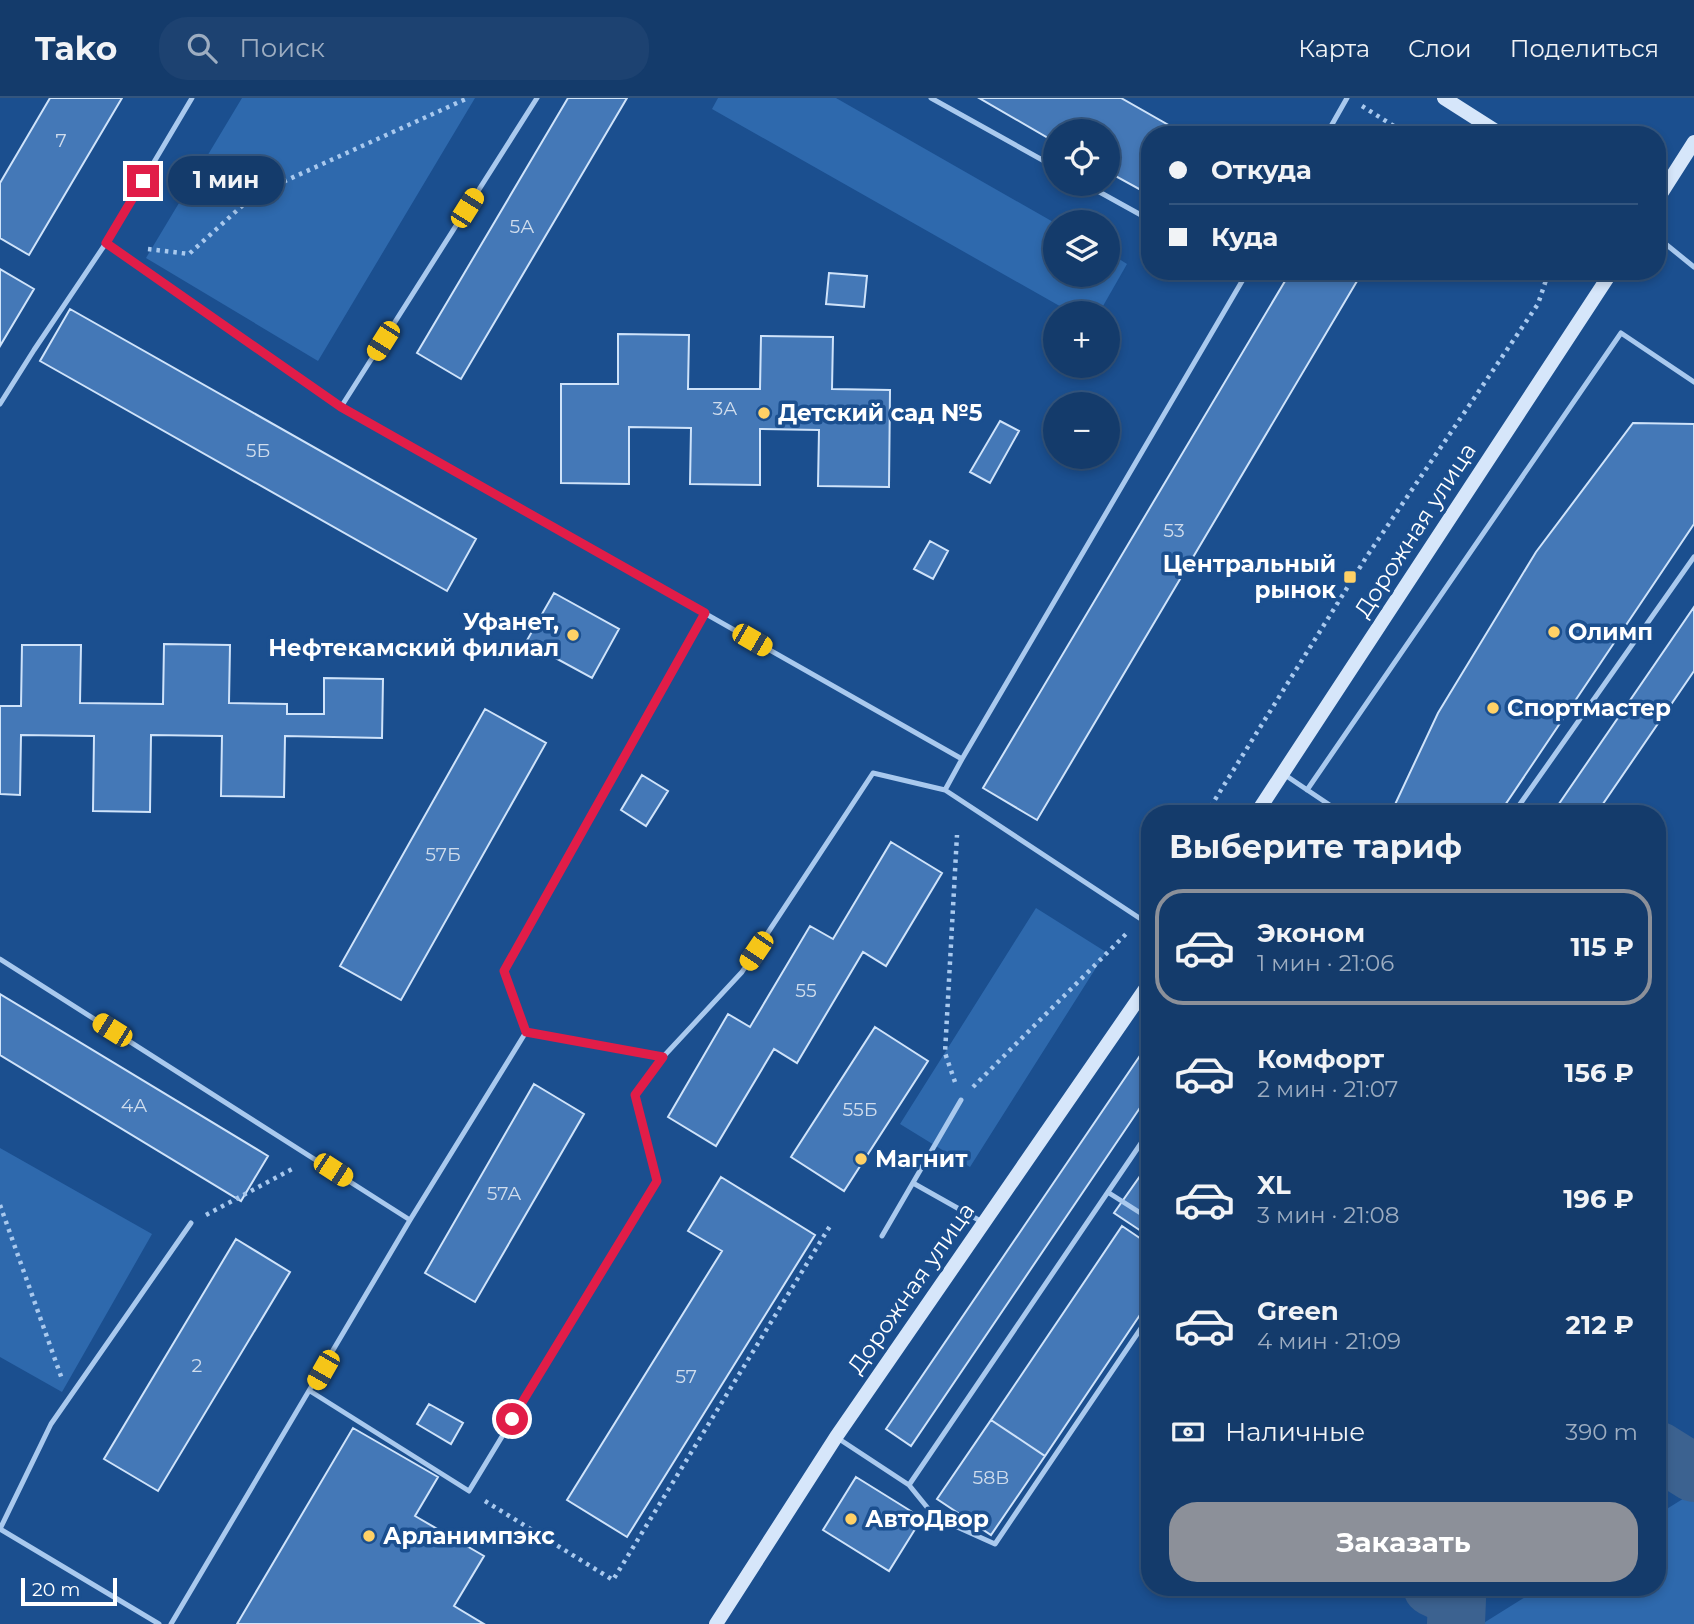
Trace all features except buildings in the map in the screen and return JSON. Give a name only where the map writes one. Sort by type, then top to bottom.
[{"type":"main road","points":[[1444,98],[1488,126]]},
{"type":"main road","points":[[1666,186],[1694,142]]},
{"type":"main road","name":"Дорожная улица","points":[[1262,805],[1606,280]]},
{"type":"main road","name":"Дорожная улица","points":[[716,1624],[836,1437],[1141,995]]},
{"type":"lane","points":[[0,404],[33,349],[106,243],[192,98]]},
{"type":"lane","points":[[341,407],[537,98]]},
{"type":"lane","points":[[932,98],[1043,160]]},
{"type":"lane","points":[[1331,126],[1346,98]]},
{"type":"lane","points":[[1107,196],[1141,215]]},
{"type":"lane","points":[[106,243],[341,407],[962,759]]},
{"type":"lane","points":[[1666,244],[1694,267]]},
{"type":"lane","points":[[945,790],[1240,280]]},
{"type":"lane","points":[[1307,790],[1621,334],[1694,382]]},
{"type":"lane","points":[[1519,805],[1694,557]]},
{"type":"lane","points":[[526,1032],[504,971],[705,613]]},
{"type":"lane","points":[[310,1391],[469,1491],[657,1181],[635,1095],[663,1057],[743,972],[873,773],[945,790],[1140,920]]},
{"type":"lane","points":[[1282,773],[1330,805]]},
{"type":"lane","points":[[0,959],[410,1220]]},
{"type":"lane","points":[[526,1032],[663,1057]]},
{"type":"lane","points":[[171,1624],[410,1220],[526,1032]]},
{"type":"lane","points":[[882,1236],[961,1100]]},
{"type":"lane","points":[[909,1485],[1141,1144]]},
{"type":"lane","points":[[913,1183],[984,1223]]},
{"type":"lane","points":[[1109,1193],[1141,1213]]},
{"type":"lane","points":[[159,1624],[0,1529],[51,1424],[191,1223]]},
{"type":"lane","points":[[836,1437],[909,1485],[935,1517],[995,1544],[1141,1328]]},
{"type":"path","points":[[106,243],[190,254],[254,195],[468,98]]},
{"type":"path","points":[[1361,105],[1394,126]]},
{"type":"path","points":[[1212,805],[1367,556],[1538,304],[1546,280]]},
{"type":"path","points":[[957,835],[945,1053],[961,1100],[1140,920]]},
{"type":"path","points":[[191,1223],[314,1158]]},
{"type":"path","points":[[0,1205],[68,1398]]},
{"type":"path","points":[[469,1491],[613,1580],[830,1226]]},
{"type":"shaded area","points":[[242,98],[475,98],[318,361],[146,258]]},
{"type":"shaded area","points":[[718,98],[836,98],[1043,216],[1043,287],[1114,287],[1106,301],[1051,301],[712,109]]},
{"type":"shaded area","points":[[1120,260],[1127,264],[1120,276]]},
{"type":"shaded area","points":[[1036,908],[1106,952],[970,1167],[900,1124]]},
{"type":"shaded area","points":[[0,1148],[152,1234],[62,1392],[0,1357]]},
{"type":"shaded area","points":[[1694,1492],[1694,1624],[1482,1624],[1527,1596],[1666,1596],[1666,1509]]},
{"type":"waterway","points":[[1666,1456],[1694,1473]]},
{"type":"waterway","points":[[1451,1596],[1457,1599],[1456,1624]]},
{"type":"place","name":"Детский сад №5","points":[[764,413]]},
{"type":"place","name":"Центральный рынок","points":[[1350,577]]},
{"type":"place","name":"Олимп","points":[[1554,632]]},
{"type":"place","name":"Уфанет, Нефтекамский филиал","points":[[573,635]]},
{"type":"place","name":"Спортмастер","points":[[1493,708]]},
{"type":"place","name":"Магнит","points":[[861,1159]]},
{"type":"place","name":"АвтоДвор","points":[[851,1519]]},
{"type":"place","name":"Арланимпэкс","points":[[369,1536]]},
{"type":"route","points":[[143,181],[106,243],[341,407],[705,613],[504,971],[526,1032],[663,1057],[635,1095],[657,1181],[512,1419]]}]
